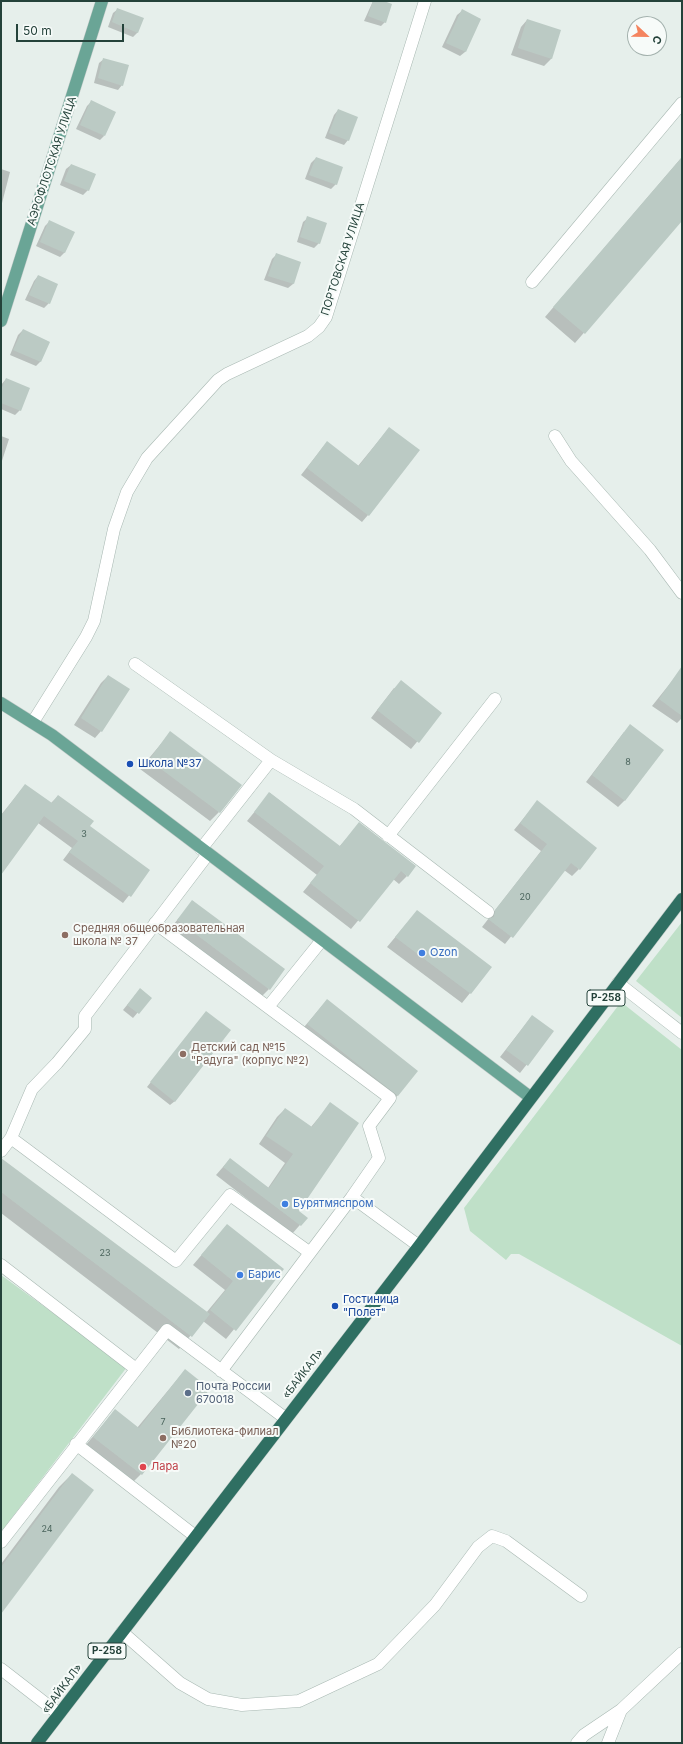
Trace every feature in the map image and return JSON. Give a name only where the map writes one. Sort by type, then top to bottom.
[{"type":"highway","name":"Р-258","points":[[530,1097],[682,898]]},
{"type":"highway","name":"«БАЙКАЛ»","points":[[37,1743],[285,1418],[419,1246],[530,1097]]},
{"type":"main road","name":"АЭРОФЛОТСКАЯ УЛИЦА","points":[[1,321],[102,1]]},
{"type":"main road","points":[[1,703],[33,722],[530,1097]]},
{"type":"street","name":"ПОРТОВСКАЯ УЛИЦА","points":[[33,722],[86,637],[94,621],[114,529],[127,492],[147,458],[218,380],[227,374],[308,336],[319,327],[326,317],[424,1]]},
{"type":"street","points":[[532,282],[682,103]]},
{"type":"street","points":[[555,436],[571,461],[650,550],[682,593]]},
{"type":"street","points":[[135,664],[270,760],[354,809],[488,912]]},
{"type":"street","points":[[388,836],[495,699]]},
{"type":"street","points":[[1,1151],[11,1138],[32,1089],[57,1063],[84,1029],[85,1016],[156,923],[270,760]]},
{"type":"street","points":[[156,923],[390,1098],[369,1126],[379,1158],[352,1197],[309,1252],[221,1371]]},
{"type":"street","points":[[268,1007],[322,940]]},
{"type":"street","points":[[618,983],[682,1034]]},
{"type":"street","points":[[11,1138],[176,1261],[230,1195],[309,1252]]},
{"type":"street","points":[[352,1197],[419,1246]]},
{"type":"street","points":[[1,1266],[136,1369]]},
{"type":"street","points":[[1,1542],[76,1444],[167,1330],[285,1418]]},
{"type":"street","points":[[76,1444],[196,1536]]},
{"type":"street","points":[[122,1632],[180,1683],[208,1699],[242,1705],[299,1701],[378,1664],[435,1605],[478,1547],[492,1536],[506,1541],[581,1596]]},
{"type":"street","points":[[577,1743],[584,1735],[622,1710],[682,1653]]},
{"type":"street","points":[[1,1669],[59,1714]]},
{"type":"street","points":[[608,1743],[622,1710]]},
{"type":"green space","points":[[682,922],[682,1018],[636,981]]},
{"type":"green space","points":[[621,1002],[682,1050],[682,1346],[519,1254],[511,1254],[506,1260],[470,1231],[464,1208]]},
{"type":"green space","points":[[1,1275],[127,1367],[1,1532]]},
{"type":"building","points":[[373,1],[384,1],[392,4],[386,23],[368,16]]},
{"type":"building","points":[[117,8],[144,18],[138,33],[112,22]]},
{"type":"building","points":[[462,9],[481,19],[466,52],[446,43]]},
{"type":"building","points":[[527,19],[561,30],[552,59],[518,48]]},
{"type":"building","points":[[103,58],[129,65],[123,86],[98,78]]},
{"type":"building","points":[[91,100],[116,112],[105,136],[80,125]]},
{"type":"building","points":[[338,109],[358,117],[349,141],[329,133]]},
{"type":"building","points":[[316,157],[343,167],[337,185],[309,175]]},
{"type":"building","points":[[682,157],[682,221],[585,334],[553,307]]},
{"type":"building","points":[[71,164],[96,174],[89,191],[64,181]]},
{"type":"building","points":[[307,216],[327,223],[320,244],[300,237]]},
{"type":"building","points":[[49,220],[75,232],[65,253],[40,242]]},
{"type":"building","points":[[276,253],[301,262],[294,284],[268,276]]},
{"type":"building","points":[[38,275],[58,284],[50,304],[29,295]]},
{"type":"building","points":[[23,329],[50,342],[41,362],[13,350]]},
{"type":"building","points":[[6,378],[30,388],[21,411],[1,403],[1,390]]},
{"type":"building","points":[[389,427],[420,450],[369,516],[307,468],[327,441],[359,466]]},
{"type":"building","points":[[682,666],[682,716],[659,699]]},
{"type":"building","points":[[108,675],[130,689],[102,732],[81,718]]},
{"type":"building","points":[[401,680],[442,713],[419,743],[377,710]]},
{"type":"building","points":[[630,724],[664,750],[625,801],[592,775]]},
{"type":"building","points":[[170,731],[242,785],[220,813],[149,760]]},
{"type":"building","points":[[25,784],[52,803],[58,795],[94,821],[90,826],[150,870],[131,897],[69,852],[78,841],[44,816],[1,875],[1,816]]},
{"type":"building","points":[[269,792],[340,846],[359,822],[416,866],[408,877],[401,871],[360,922],[310,883],[324,866],[254,812]]},
{"type":"building","points":[[537,800],[597,848],[580,870],[571,863],[513,938],[488,919],[494,917],[495,910],[547,844],[520,823]]},
{"type":"building","points":[[192,900],[285,969],[270,990],[177,920]]},
{"type":"building","points":[[417,910],[492,967],[471,994],[395,937]]},
{"type":"building","points":[[140,988],[152,998],[139,1014],[127,1005]]},
{"type":"building","points":[[327,999],[418,1071],[398,1096],[307,1024]]},
{"type":"building","points":[[206,1011],[231,1030],[175,1102],[150,1082]]},
{"type":"building","points":[[532,1015],[554,1031],[528,1066],[506,1050]]},
{"type":"building","points":[[330,1102],[359,1123],[299,1211],[308,1218],[301,1226],[223,1167],[230,1158],[269,1188],[293,1154],[266,1136],[285,1108],[312,1127]]},
{"type":"building","points":[[1,1158],[210,1314],[192,1337],[1,1192]]},
{"type":"building","points":[[227,1224],[284,1269],[236,1331],[210,1310],[233,1281],[201,1255]]},
{"type":"building","points":[[185,1369],[210,1389],[142,1475],[93,1437],[115,1409],[139,1428]]},
{"type":"building","points":[[72,1473],[94,1490],[1,1614],[1,1567]]},
{"type":"place","name":"Школа №37","points":[[130,764]]},
{"type":"place","name":"Средняя общеобразовательная школа № 37","points":[[65,935]]},
{"type":"place","name":"Ozon","points":[[422,953]]},
{"type":"place","name":"Детский сад №15 \"Радуга\" (корпус №2)","points":[[183,1054]]},
{"type":"place","name":"Бурятмяспром","points":[[285,1204]]},
{"type":"place","name":"Барис","points":[[240,1275]]},
{"type":"place","name":"Гостиница \"Полет\"","points":[[335,1306]]},
{"type":"place","name":"Почта России 670018","points":[[188,1393]]},
{"type":"place","name":"Библиотека-филиал №20","points":[[163,1438]]},
{"type":"place","name":"Лара","points":[[143,1467]]}]
